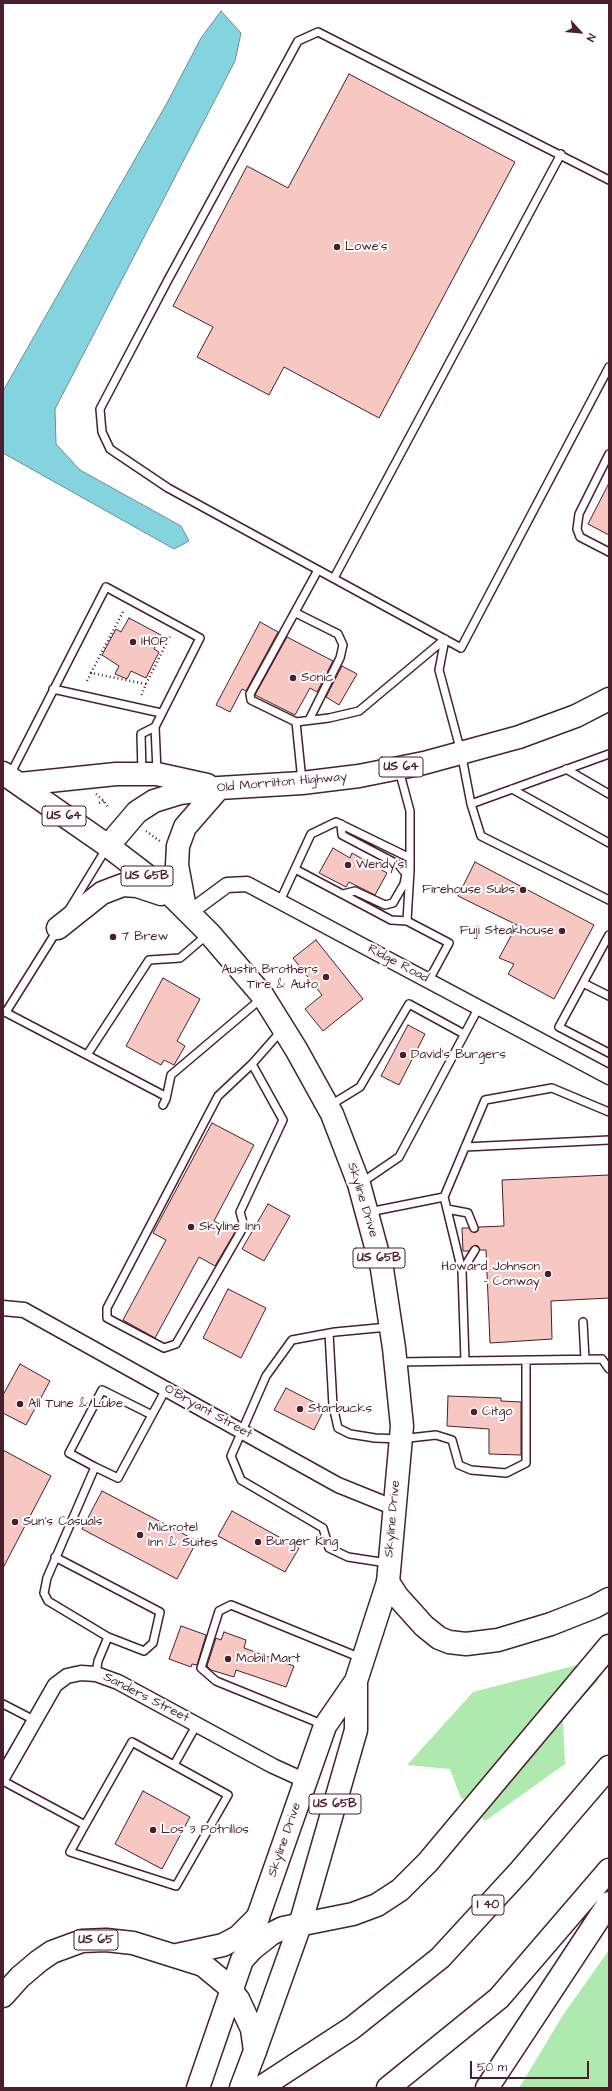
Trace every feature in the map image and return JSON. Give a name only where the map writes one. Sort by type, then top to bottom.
[{"type":"main road","name":"Old Morrilton Highway","points":[[108,846],[137,812],[154,801],[180,793],[219,788],[302,783],[359,776],[399,768],[519,737],[576,716],[609,699]]},
{"type":"main road","name":"US 64","points":[[11,778],[150,774],[219,788]]},
{"type":"main road","name":"US 64","points":[[11,778],[108,846]]},
{"type":"main road","points":[[187,911],[177,865],[178,846],[185,827],[219,788]]},
{"type":"main road","name":"Skyline Drive","points":[[108,846],[167,891],[209,933],[263,996],[284,1029],[328,1106],[359,1184],[382,1269],[391,1327],[402,1426],[389,1573],[363,1659]]},
{"type":"main road","points":[[58,928],[102,893],[123,885],[137,886],[151,890],[187,911]]},
{"type":"main road","points":[[389,1573],[397,1596],[424,1626],[439,1638],[449,1642],[466,1644],[498,1640],[551,1624],[594,1607],[609,1598]]},
{"type":"main road","points":[[242,1960],[271,1934],[300,1925],[353,1914],[376,1905],[400,1890],[428,1862],[609,1646]]},
{"type":"main road","name":"US 65B","points":[[255,2051],[300,1925],[356,1730],[356,1681],[363,1659]]},
{"type":"main road","name":"Skyline Drive","points":[[198,2088],[325,1726],[356,1681]]},
{"type":"main road","name":"I 40","points":[[260,2088],[352,2028],[440,1958],[520,1871],[609,1767]]},
{"type":"main road","points":[[388,2088],[498,1998],[609,1870]]},
{"type":"main road","points":[[486,2088],[609,1903]]},
{"type":"main road","points":[[172,1956],[203,1951],[223,1945],[238,1937],[258,1917]]},
{"type":"main road","name":"US 65","points":[[3,1996],[20,1977],[39,1961],[52,1952],[82,1941],[97,1940],[124,1942],[204,1965],[231,1991],[248,2018],[252,2029],[255,2051],[241,2088]]},
{"type":"street","name":"Ridge Road","points":[[187,911],[227,885],[247,884],[609,1077]]},
{"type":"street","name":"O'Bryant Street","points":[[3,1308],[24,1310],[338,1486],[395,1508]]},
{"type":"street","name":"Sanders Street","points":[[3,1776],[55,1685],[67,1676],[81,1673],[96,1674],[140,1693],[273,1766],[306,1782]]},
{"type":"lane","points":[[609,180],[561,154],[318,32],[298,41],[169,278],[100,409],[102,432],[110,449],[168,488],[461,648],[609,367]]},
{"type":"lane","points":[[334,578],[561,154]]},
{"type":"lane","points":[[609,454],[579,514],[577,529],[580,537],[609,552]]},
{"type":"lane","points":[[318,570],[296,613],[250,694],[251,700],[296,722],[359,711],[445,639]]},
{"type":"lane","points":[[11,778],[53,689],[106,586],[200,638],[155,727],[150,774]]},
{"type":"lane","points":[[296,613],[338,634],[343,645],[340,658],[309,720]]},
{"type":"lane","points":[[445,639],[440,670],[461,752],[471,804],[481,836],[609,900]]},
{"type":"lane","points":[[53,689],[161,713]]},
{"type":"lane","points":[[296,722],[302,783]]},
{"type":"lane","points":[[150,774],[141,734],[155,727]]},
{"type":"lane","points":[[471,804],[609,754]]},
{"type":"lane","points":[[399,768],[410,811],[410,858],[407,921]]},
{"type":"lane","points":[[566,769],[609,794]]},
{"type":"lane","points":[[512,789],[609,843]]},
{"type":"lane","points":[[280,901],[311,834],[336,822],[410,858]]},
{"type":"lane","points":[[341,824],[342,835],[399,865],[406,874],[404,884],[393,904],[385,906],[355,891],[343,894]]},
{"type":"lane","points":[[108,846],[5,1011],[87,1055],[165,1102],[171,1075],[263,996]]},
{"type":"lane","points":[[295,869],[391,920],[407,921],[449,942],[428,980]]},
{"type":"lane","points":[[87,1055],[149,960],[180,958],[209,933]]},
{"type":"lane","points":[[609,935],[606,948],[583,983],[559,1027],[609,1053]]},
{"type":"lane","points":[[583,983],[609,996]]},
{"type":"lane","points":[[328,1106],[360,1087],[409,1004],[464,1034]]},
{"type":"lane","points":[[359,1184],[399,1156],[479,1007]]},
{"type":"lane","points":[[252,1064],[283,1120],[240,1212],[244,1226],[176,1344],[164,1348],[107,1318],[107,1308],[218,1096],[252,1064],[284,1029]]},
{"type":"lane","points":[[465,1361],[462,1271],[444,1197],[485,1100],[552,1088],[609,1112]]},
{"type":"lane","points":[[465,1147],[609,1140]]},
{"type":"lane","points":[[367,1213],[444,1197]]},
{"type":"lane","points":[[447,1209],[468,1213],[474,1228]]},
{"type":"lane","points":[[462,1271],[475,1250]]},
{"type":"lane","points":[[583,1322],[584,1359]]},
{"type":"lane","points":[[389,1573],[329,1548],[323,1528],[241,1480],[231,1456],[240,1431],[266,1376],[292,1340],[329,1333],[391,1327]]},
{"type":"lane","points":[[329,1333],[333,1406],[338,1428],[350,1434],[400,1439],[436,1435],[452,1440],[459,1465],[471,1470],[506,1472],[526,1463],[526,1360]]},
{"type":"lane","points":[[395,1362],[602,1359],[609,1369]]},
{"type":"lane","points":[[152,1416],[102,1390],[69,1453],[118,1478],[152,1416],[166,1389]]},
{"type":"lane","points":[[55,1557],[160,1612],[153,1644],[144,1651],[108,1637],[48,1601],[44,1593],[55,1557],[95,1467]]},
{"type":"lane","points":[[325,1726],[216,1681],[201,1668],[219,1610],[231,1605],[363,1659]]},
{"type":"lane","points":[[96,1674],[98,1661],[108,1637]]},
{"type":"lane","points":[[3,1704],[34,1720]]},
{"type":"lane","points":[[174,1765],[197,1724]]},
{"type":"lane","points":[[132,1742],[228,1795],[176,1886],[70,1852],[85,1825],[132,1742]]},
{"type":"lane","points":[[3,1781],[85,1825]]},
{"type":"path","points":[[87,681],[129,599]]},
{"type":"path","points":[[141,696],[176,625]]},
{"type":"path","points":[[91,673],[146,684]]},
{"type":"path","points":[[99,803],[104,801],[108,807]]},
{"type":"path","points":[[146,832],[162,843]]},
{"type":"green space","points":[[577,1665],[599,1680],[563,1717],[565,1764],[485,1821],[460,1796],[450,1769],[407,1765],[473,1692]]},
{"type":"green space","points":[[609,1950],[609,2088],[519,2088],[563,2015]]},
{"type":"water","points":[[221,11],[241,33],[235,61],[55,409],[56,444],[80,470],[181,526],[189,541],[174,549],[3,453],[3,391],[167,103],[201,38]]},
{"type":"building","name":"Lowe's","points":[[349,74],[515,162],[379,418],[284,367],[269,395],[197,357],[213,327],[173,306],[247,166],[288,188]]},
{"type":"building","points":[[609,483],[609,535],[588,524]]},
{"type":"building","name":"IHOP","points":[[129,618],[161,635],[154,649],[159,652],[146,678],[131,671],[127,679],[115,674],[119,666],[102,655],[116,629],[121,632]]},
{"type":"building","points":[[260,622],[278,632],[246,691],[242,689],[230,712],[216,705]]},
{"type":"building","name":"Sonic","points":[[287,637],[333,661],[317,692],[310,688],[295,715],[255,695]]},
{"type":"building","points":[[342,666],[357,674],[339,705],[326,697]]},
{"type":"building","name":"Wendy's","points":[[333,848],[350,858],[352,853],[387,873],[375,895],[349,882],[346,887],[319,873]]},
{"type":"building","points":[[475,862],[594,925],[554,999],[508,974],[514,964],[499,958],[517,925],[458,896]]},
{"type":"building","name":"Austin Brothers Tire & Auto","points":[[316,940],[363,999],[323,1031],[305,1009],[322,995],[293,958]]},
{"type":"building","points":[[163,978],[200,999],[177,1041],[185,1046],[174,1065],[164,1060],[161,1065],[126,1046]]},
{"type":"building","name":"David's Burgers","points":[[408,1025],[425,1034],[399,1085],[381,1076]]},
{"type":"building","name":"Skyline Inn","points":[[212,1123],[254,1145],[214,1221],[235,1232],[215,1266],[199,1257],[155,1338],[123,1320],[166,1240],[153,1233]]},
{"type":"building","name":"Howard Johnson - Conway","points":[[609,1175],[609,1298],[551,1301],[552,1339],[490,1343],[486,1250],[480,1250],[478,1246],[475,1245],[469,1251],[463,1251],[462,1228],[469,1228],[474,1233],[478,1231],[479,1227],[504,1226],[502,1180]]},
{"type":"building","points":[[268,1204],[290,1216],[264,1261],[242,1249]]},
{"type":"building","points":[[228,1289],[266,1308],[241,1358],[203,1338]]},
{"type":"building","name":"All Tune & Lube","points":[[20,1364],[50,1381],[26,1425],[3,1413],[3,1395]]},
{"type":"building","name":"Starbucks","points":[[286,1388],[325,1408],[314,1430],[274,1410]]},
{"type":"building","points":[[448,1396],[501,1398],[501,1401],[521,1402],[521,1455],[489,1454],[489,1429],[447,1426]]},
{"type":"building","name":"Sun's Casuals","points":[[3,1450],[51,1476],[3,1568]]},
{"type":"building","name":"Microtel Inn & Suites","points":[[102,1491],[197,1541],[177,1579],[82,1529]]},
{"type":"building","name":"Burger King","points":[[232,1511],[299,1548],[285,1572],[218,1536]]},
{"type":"building","points":[[181,1626],[206,1635],[197,1665],[192,1664],[191,1667],[169,1659]]},
{"type":"building","points":[[224,1632],[246,1640],[244,1648],[294,1666],[286,1687],[236,1670],[234,1677],[211,1670],[207,1666],[216,1638],[221,1640]]},
{"type":"building","name":"Los 3 Potrillos","points":[[143,1791],[190,1817],[162,1869],[115,1844]]},
{"type":"place","name":"Lowe's","points":[[337,247]]},
{"type":"place","name":"IHOP","points":[[133,642]]},
{"type":"place","name":"Sonic","points":[[293,678]]},
{"type":"place","name":"Wendy's","points":[[348,865]]},
{"type":"place","name":"Firehouse Subs","points":[[523,890]]},
{"type":"place","name":"Fuji Steakhouse","points":[[562,931]]},
{"type":"place","name":"7 Brew","points":[[113,937]]},
{"type":"place","name":"Austin Brothers Tire & Auto","points":[[326,977]]},
{"type":"place","name":"David's Burgers","points":[[403,1055]]},
{"type":"place","name":"Skyline Inn","points":[[191,1227]]},
{"type":"place","name":"Howard Johnson - Conway","points":[[548,1274]]},
{"type":"place","name":"All Tune & Lube","points":[[20,1404]]},
{"type":"place","name":"Starbucks","points":[[300,1409]]},
{"type":"place","name":"Citgo","points":[[474,1412]]},
{"type":"place","name":"Sun's Casuals","points":[[15,1522]]},
{"type":"place","name":"Microtel Inn & Suites","points":[[140,1535]]},
{"type":"place","name":"Burger King","points":[[258,1542]]},
{"type":"place","name":"Mobil Mart","points":[[228,1659]]},
{"type":"place","name":"Los 3 Potrillos","points":[[153,1830]]}]
